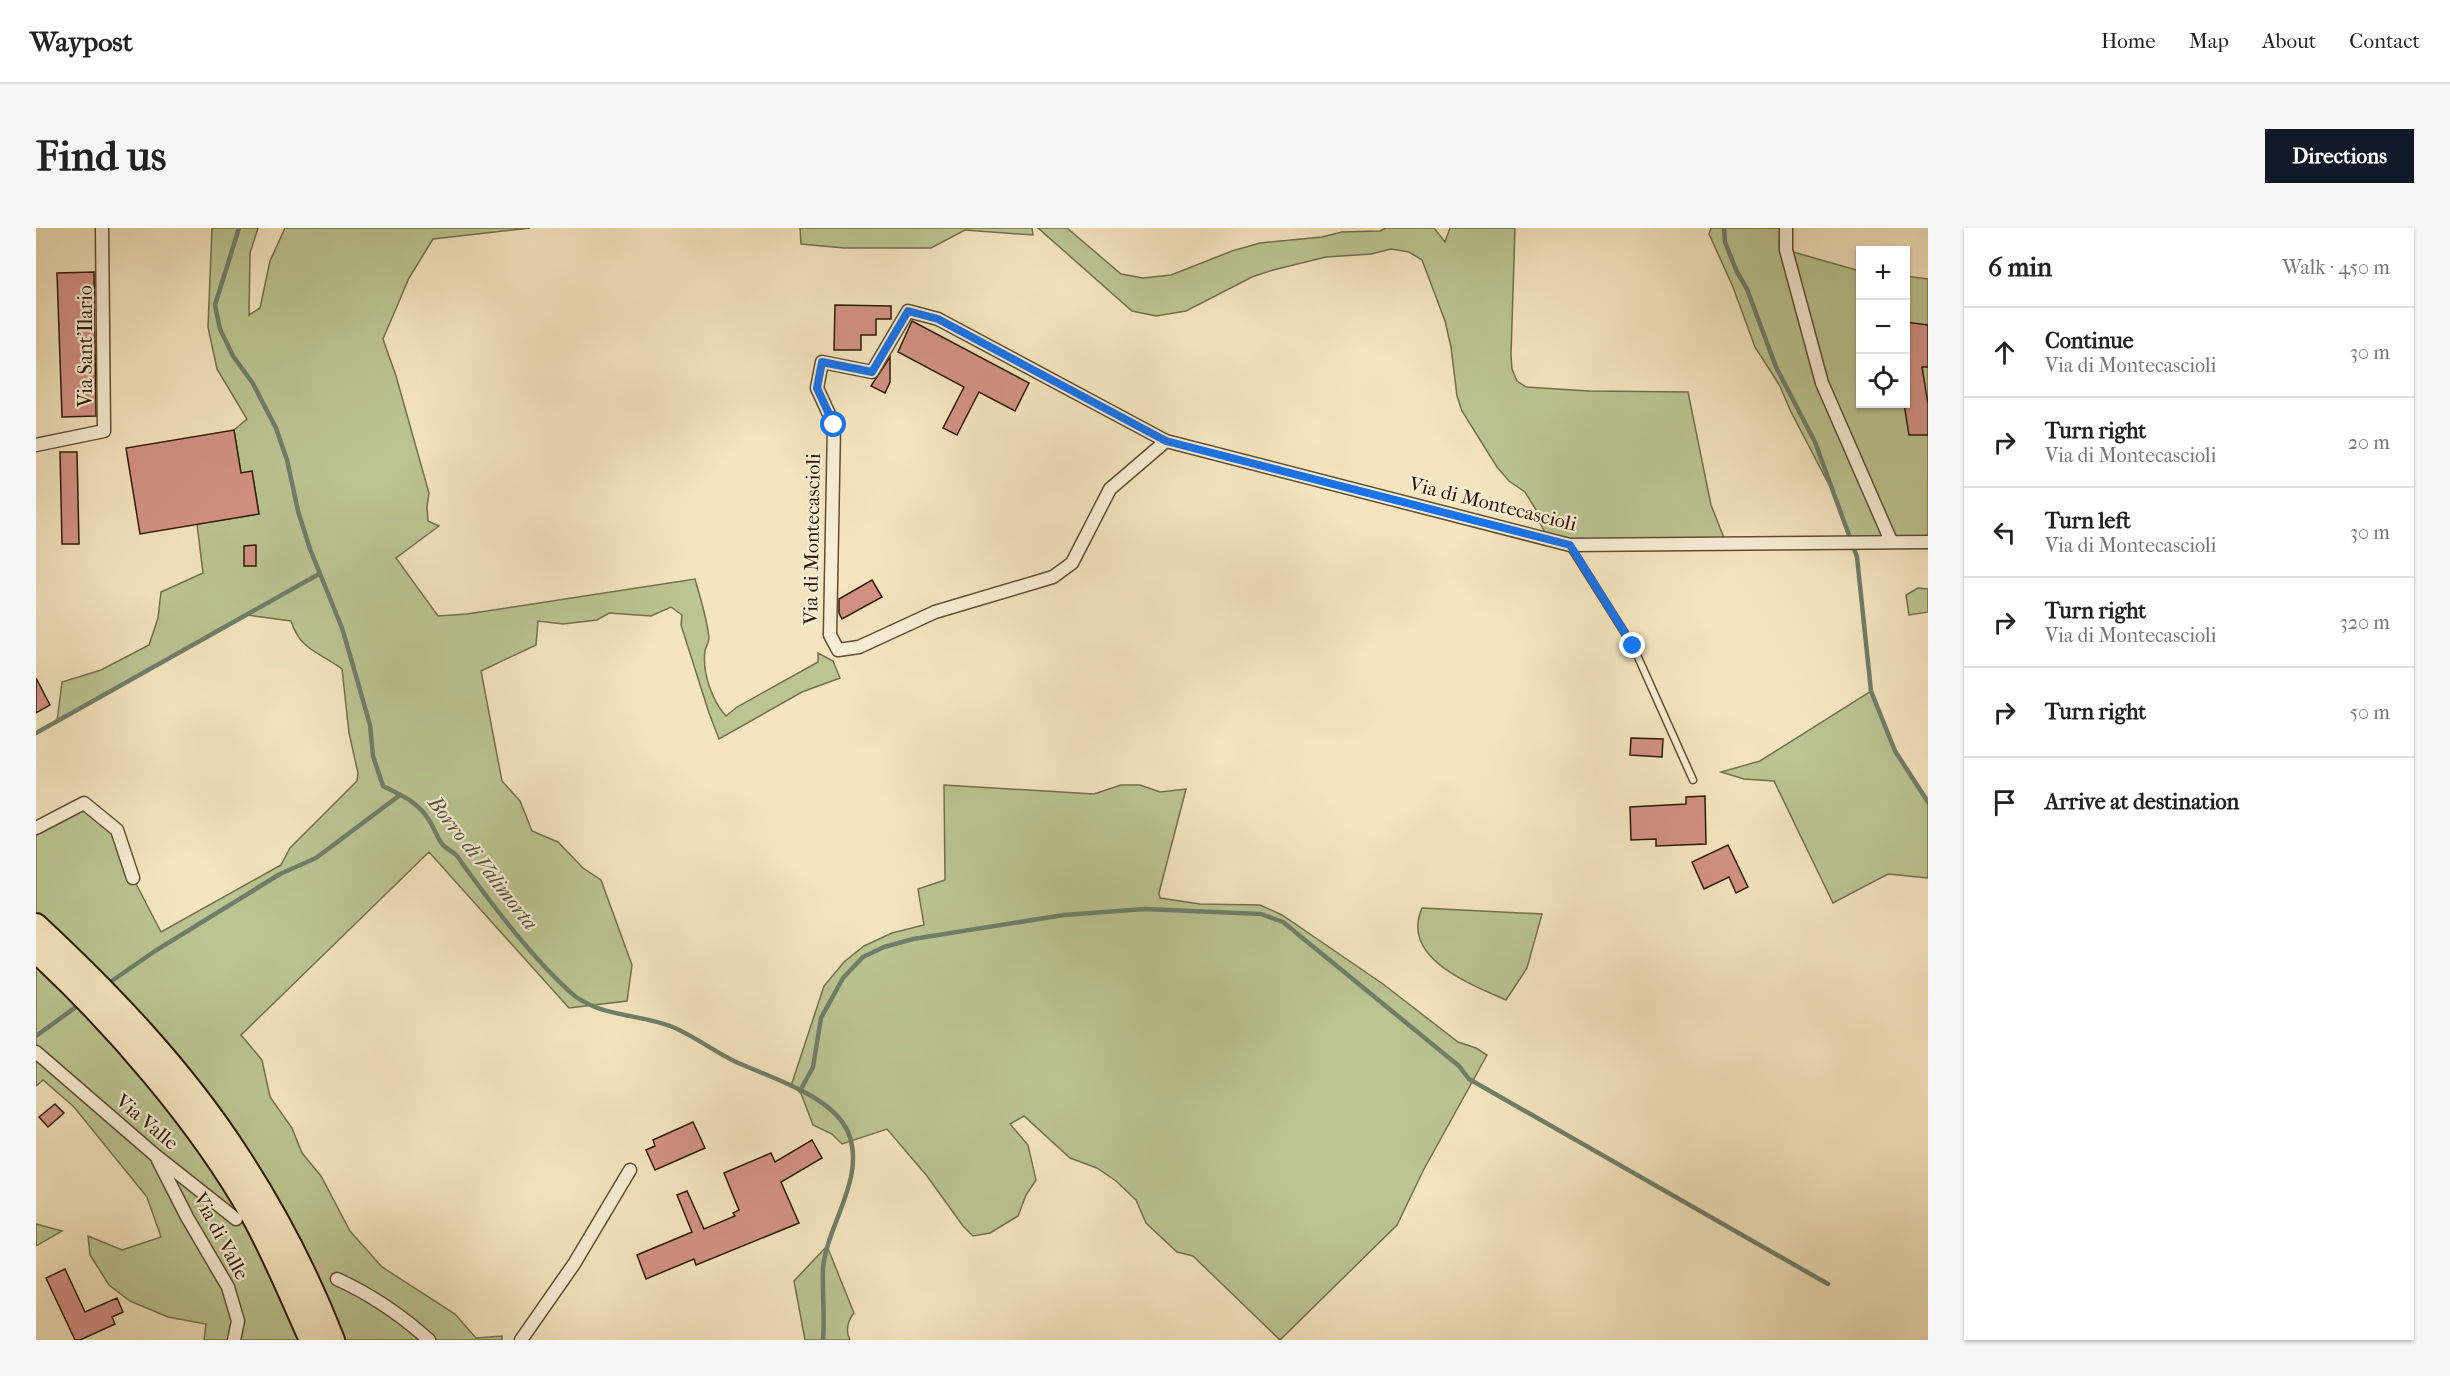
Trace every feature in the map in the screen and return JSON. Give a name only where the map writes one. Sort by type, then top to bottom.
[{"type":"highway","points":[[36,925],[93,979],[199,1100],[237,1154],[301,1268],[333,1340]]},
{"type":"highway","points":[[36,951],[81,995],[148,1071],[217,1161],[252,1215],[311,1340]]},
{"type":"street","name":"Via Sant'Ilario","points":[[36,444],[104,430],[102,228]]},
{"type":"street","points":[[1786,228],[1786,250],[1822,383],[1891,541]]},
{"type":"street","name":"Via di Montecascioli","points":[[1166,441],[1110,489],[1072,563],[1053,577],[935,612],[859,647],[838,650],[830,635],[834,425],[817,388],[822,362],[872,372],[908,311],[938,319],[1166,441],[1570,545],[1928,542]]},
{"type":"street","points":[[36,828],[84,804],[117,830],[133,878]]},
{"type":"street","name":"Via Valle","points":[[36,1052],[155,1155],[236,1219]]},
{"type":"street","name":"Via di Valle","points":[[155,1155],[228,1287],[238,1321],[234,1340]]},
{"type":"street","points":[[521,1340],[574,1264],[630,1170]]},
{"type":"street","points":[[337,1279],[370,1295],[403,1316],[429,1340]]},
{"type":"lane","points":[[1570,545],[1633,646],[1693,780]]},
{"type":"green space","points":[[212,228],[258,228],[250,253],[249,315],[260,308],[270,261],[285,228],[530,228],[433,239],[409,278],[383,339],[396,376],[429,493],[428,521],[439,526],[396,558],[438,616],[467,614],[695,579],[709,638],[704,659],[709,686],[726,716],[737,707],[818,662],[818,653],[833,661],[840,678],[802,692],[719,739],[681,625],[682,615],[671,607],[651,616],[609,613],[597,620],[563,624],[538,621],[536,645],[481,671],[502,781],[520,801],[532,831],[558,842],[583,868],[601,880],[632,965],[627,1001],[569,1008],[429,852],[241,1035],[262,1060],[270,1097],[292,1128],[302,1153],[321,1176],[350,1231],[382,1267],[455,1314],[476,1338],[502,1336],[502,1340],[333,1340],[319,1304],[36,925],[36,828],[84,803],[117,830],[133,878],[161,932],[281,865],[290,848],[357,781],[358,773],[349,733],[342,669],[311,650],[295,631],[291,621],[247,615],[57,721],[62,682],[101,670],[149,645],[158,618],[161,592],[203,573],[197,524],[259,514],[252,471],[241,473],[234,430],[247,419],[217,369],[208,327]]},
{"type":"green space","points":[[800,228],[1032,228],[1033,235],[965,230],[931,248],[844,248],[801,244]]},
{"type":"green space","points":[[1038,228],[1067,228],[1121,274],[1143,278],[1171,275],[1232,251],[1260,243],[1322,237],[1342,232],[1380,231],[1386,228],[1434,228],[1445,242],[1450,228],[1515,228],[1511,355],[1512,369],[1517,381],[1526,387],[1589,391],[1688,392],[1711,505],[1726,543],[1549,540],[1540,523],[1538,513],[1525,492],[1509,481],[1497,467],[1462,411],[1457,396],[1451,347],[1445,321],[1422,260],[1409,252],[1391,249],[1371,254],[1326,257],[1273,270],[1252,277],[1186,311],[1156,316],[1132,311]]},
{"type":"green space","points":[[1711,228],[1786,228],[1786,250],[1856,270],[1856,408],[1910,408],[1910,277],[1928,279],[1928,542],[1852,542],[1838,502],[1780,386],[1755,347],[1733,287],[1709,234]]},
{"type":"green space","points":[[1918,588],[1928,589],[1928,612],[1909,615],[1906,595]]},
{"type":"green space","points":[[1871,691],[1895,751],[1928,802],[1928,878],[1888,874],[1833,903],[1774,781],[1744,779],[1721,772],[1760,761]]},
{"type":"green space","points":[[944,785],[1094,794],[1121,785],[1140,785],[1160,792],[1186,789],[1159,893],[1160,898],[1200,904],[1260,905],[1282,915],[1383,984],[1458,1042],[1476,1048],[1487,1055],[1424,1169],[1397,1225],[1280,1340],[1193,1256],[1177,1252],[1146,1223],[1136,1200],[1116,1181],[1097,1168],[1070,1158],[1024,1116],[1010,1124],[1028,1145],[1036,1180],[1026,1195],[1018,1216],[990,1233],[973,1236],[887,1129],[842,1144],[832,1134],[813,1125],[800,1091],[791,1086],[824,986],[844,962],[864,946],[892,933],[924,925],[918,889],[945,880]]},
{"type":"green space","points":[[1422,908],[1542,914],[1527,968],[1506,1000],[1458,977],[1429,955],[1421,941],[1418,926]]},
{"type":"green space","points":[[36,951],[184,1115],[311,1340],[204,1340],[206,1324],[168,1317],[130,1301],[109,1285],[90,1255],[88,1236],[122,1250],[161,1237],[147,1197],[74,1107],[43,1080],[36,1086]]},
{"type":"green space","points":[[36,1224],[62,1231],[36,1246]]},
{"type":"green space","points":[[827,1246],[854,1313],[848,1326],[850,1340],[805,1340],[794,1281]]},
{"type":"building","points":[[94,272],[96,416],[62,417],[57,273]]},
{"type":"building","points":[[835,305],[891,306],[891,319],[876,319],[876,335],[861,335],[861,350],[834,350]]},
{"type":"building","points":[[912,321],[1029,383],[1015,411],[979,392],[957,435],[943,428],[964,387],[898,352]]},
{"type":"building","points":[[1910,323],[1928,325],[1928,367],[1922,367],[1928,404],[1928,435],[1909,435],[1905,408],[1910,408]]},
{"type":"building","points":[[890,357],[890,382],[885,393],[871,386]]},
{"type":"building","points":[[234,430],[241,473],[252,471],[259,514],[140,534],[126,448]]},
{"type":"building","points":[[60,452],[77,452],[79,544],[62,544]]},
{"type":"building","points":[[256,545],[256,566],[244,566],[244,546]]},
{"type":"building","points":[[872,580],[882,597],[842,619],[839,613],[839,599]]},
{"type":"building","points":[[36,678],[50,705],[36,713]]},
{"type":"building","points":[[1631,738],[1663,739],[1662,757],[1630,755]]},
{"type":"building","points":[[1705,796],[1706,844],[1656,846],[1656,839],[1631,840],[1630,807],[1686,804],[1686,797]]},
{"type":"building","points":[[1728,845],[1748,887],[1736,893],[1729,877],[1704,889],[1692,862]]},
{"type":"building","points":[[55,1104],[64,1113],[48,1127],[39,1117]]},
{"type":"building","points":[[693,1122],[705,1148],[655,1170],[646,1150],[655,1146],[653,1140]]},
{"type":"building","points":[[812,1140],[822,1158],[781,1182],[799,1223],[696,1265],[694,1259],[646,1279],[637,1255],[692,1232],[677,1195],[687,1191],[704,1229],[735,1216],[733,1213],[739,1210],[724,1173],[771,1153],[775,1162]]},
{"type":"building","points":[[65,1269],[85,1312],[117,1298],[123,1312],[112,1317],[115,1324],[80,1340],[75,1340],[46,1278]]},
{"type":"waterway","name":"Borro di Valimorta","points":[[239,228],[215,305],[220,329],[233,356],[252,382],[276,428],[287,460],[298,511],[310,549],[342,628],[370,725],[373,756],[383,786],[409,800],[424,813],[442,844],[457,857],[515,933],[555,978],[580,1000],[606,1011],[675,1028],[734,1061],[814,1097],[840,1119],[848,1132],[853,1149],[853,1166],[826,1251],[823,1268],[823,1340]]},
{"type":"waterway","points":[[1724,228],[1725,242],[1737,272],[1747,289],[1776,367],[1815,442],[1857,557],[1871,691],[1895,751],[1928,802]]},
{"type":"waterway","points":[[36,733],[319,574]]},
{"type":"waterway","points":[[106,985],[155,951],[280,874],[316,858],[400,795]]},
{"type":"waterway","points":[[800,1091],[813,1067],[821,1018],[843,978],[863,957],[884,947],[913,939],[1064,915],[1145,909],[1261,914],[1283,922],[1459,1066],[1469,1079],[1828,1284]]},
{"type":"waterway","points":[[36,1036],[80,1004]]},
{"type":"tunnel","points":[[299,1256],[337,1279]]},
{"type":"route","points":[[834,425],[817,388],[822,362],[872,372],[908,311],[938,319],[1166,441],[1570,545],[1633,646]]}]
